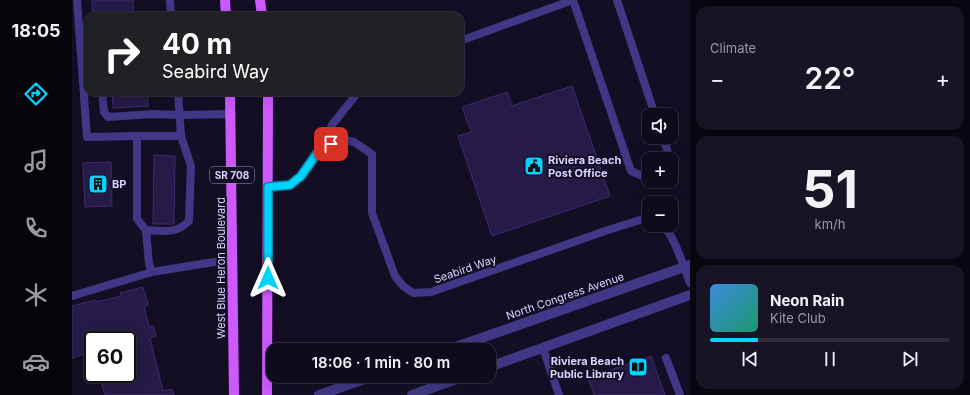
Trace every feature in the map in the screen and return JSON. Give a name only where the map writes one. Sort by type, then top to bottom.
[{"type":"main road","points":[[225,0],[226,12]]},
{"type":"main road","points":[[260,0],[262,12]]},
{"type":"main road","name":"West Blue Heron Boulevard","points":[[230,96],[234,395]]},
{"type":"main road","name":"SR 708","points":[[267,395],[268,96]]},
{"type":"street","name":"North Congress Avenue","points":[[467,343],[687,266]]},
{"type":"street","points":[[496,365],[690,295]]},
{"type":"street","points":[[320,395],[353,383]]},
{"type":"street","points":[[417,394],[446,383]]},
{"type":"lane","points":[[77,0],[84,45]]},
{"type":"lane","points":[[170,0],[171,12]]},
{"type":"lane","points":[[464,40],[573,0],[631,171],[642,175]]},
{"type":"lane","points":[[617,0],[653,108]]},
{"type":"lane","points":[[86,96],[87,137],[181,136]]},
{"type":"lane","points":[[102,96],[104,112],[108,117],[153,114],[231,114]]},
{"type":"lane","points":[[146,230],[181,229],[189,221],[191,166],[181,136],[178,96]]},
{"type":"lane","points":[[268,187],[290,185],[301,176],[320,149],[332,126],[355,96]]},
{"type":"lane","points":[[136,136],[137,219],[146,230],[149,264],[152,272]]},
{"type":"lane","name":"Seabird Way","points":[[320,149],[342,139],[354,142],[372,154],[372,213],[395,276],[403,286],[413,293],[431,292],[608,230],[642,220]]},
{"type":"lane","points":[[667,232],[687,266],[690,283]]},
{"type":"lane","points":[[72,296],[152,272],[233,259]]},
{"type":"lane","points":[[543,348],[559,395]]},
{"type":"lane","points":[[666,358],[680,395]]},
{"type":"building","points":[[92,0],[133,0],[134,12],[93,12]]},
{"type":"building","name":"Riviera Beach Post Office","points":[[572,86],[610,196],[492,236],[458,136],[471,132],[462,107],[507,92],[512,106]]},
{"type":"building","points":[[112,96],[147,96],[148,106],[113,108]]},
{"type":"building","points":[[154,155],[175,156],[174,224],[153,224]]},
{"type":"building","name":"BP","points":[[111,162],[112,206],[85,207],[83,163]]},
{"type":"building","points":[[143,287],[148,305],[144,306],[149,327],[153,326],[156,336],[150,338],[163,391],[172,389],[174,395],[105,395],[102,383],[136,383],[136,331],[84,331],[84,354],[72,358],[72,306],[121,296],[120,293]]},
{"type":"building","name":"Riviera Beach Public Library","points":[[651,356],[665,395],[594,395],[588,378]]},
{"type":"place","name":"Riviera Beach Post Office","points":[[534,166]]},
{"type":"place","name":"BP","points":[[98,184]]},
{"type":"place","name":"Riviera Beach Public Library","points":[[638,367]]},
{"type":"route","points":[[268,278],[268,187],[290,185],[301,176],[320,149],[331,144]]}]
